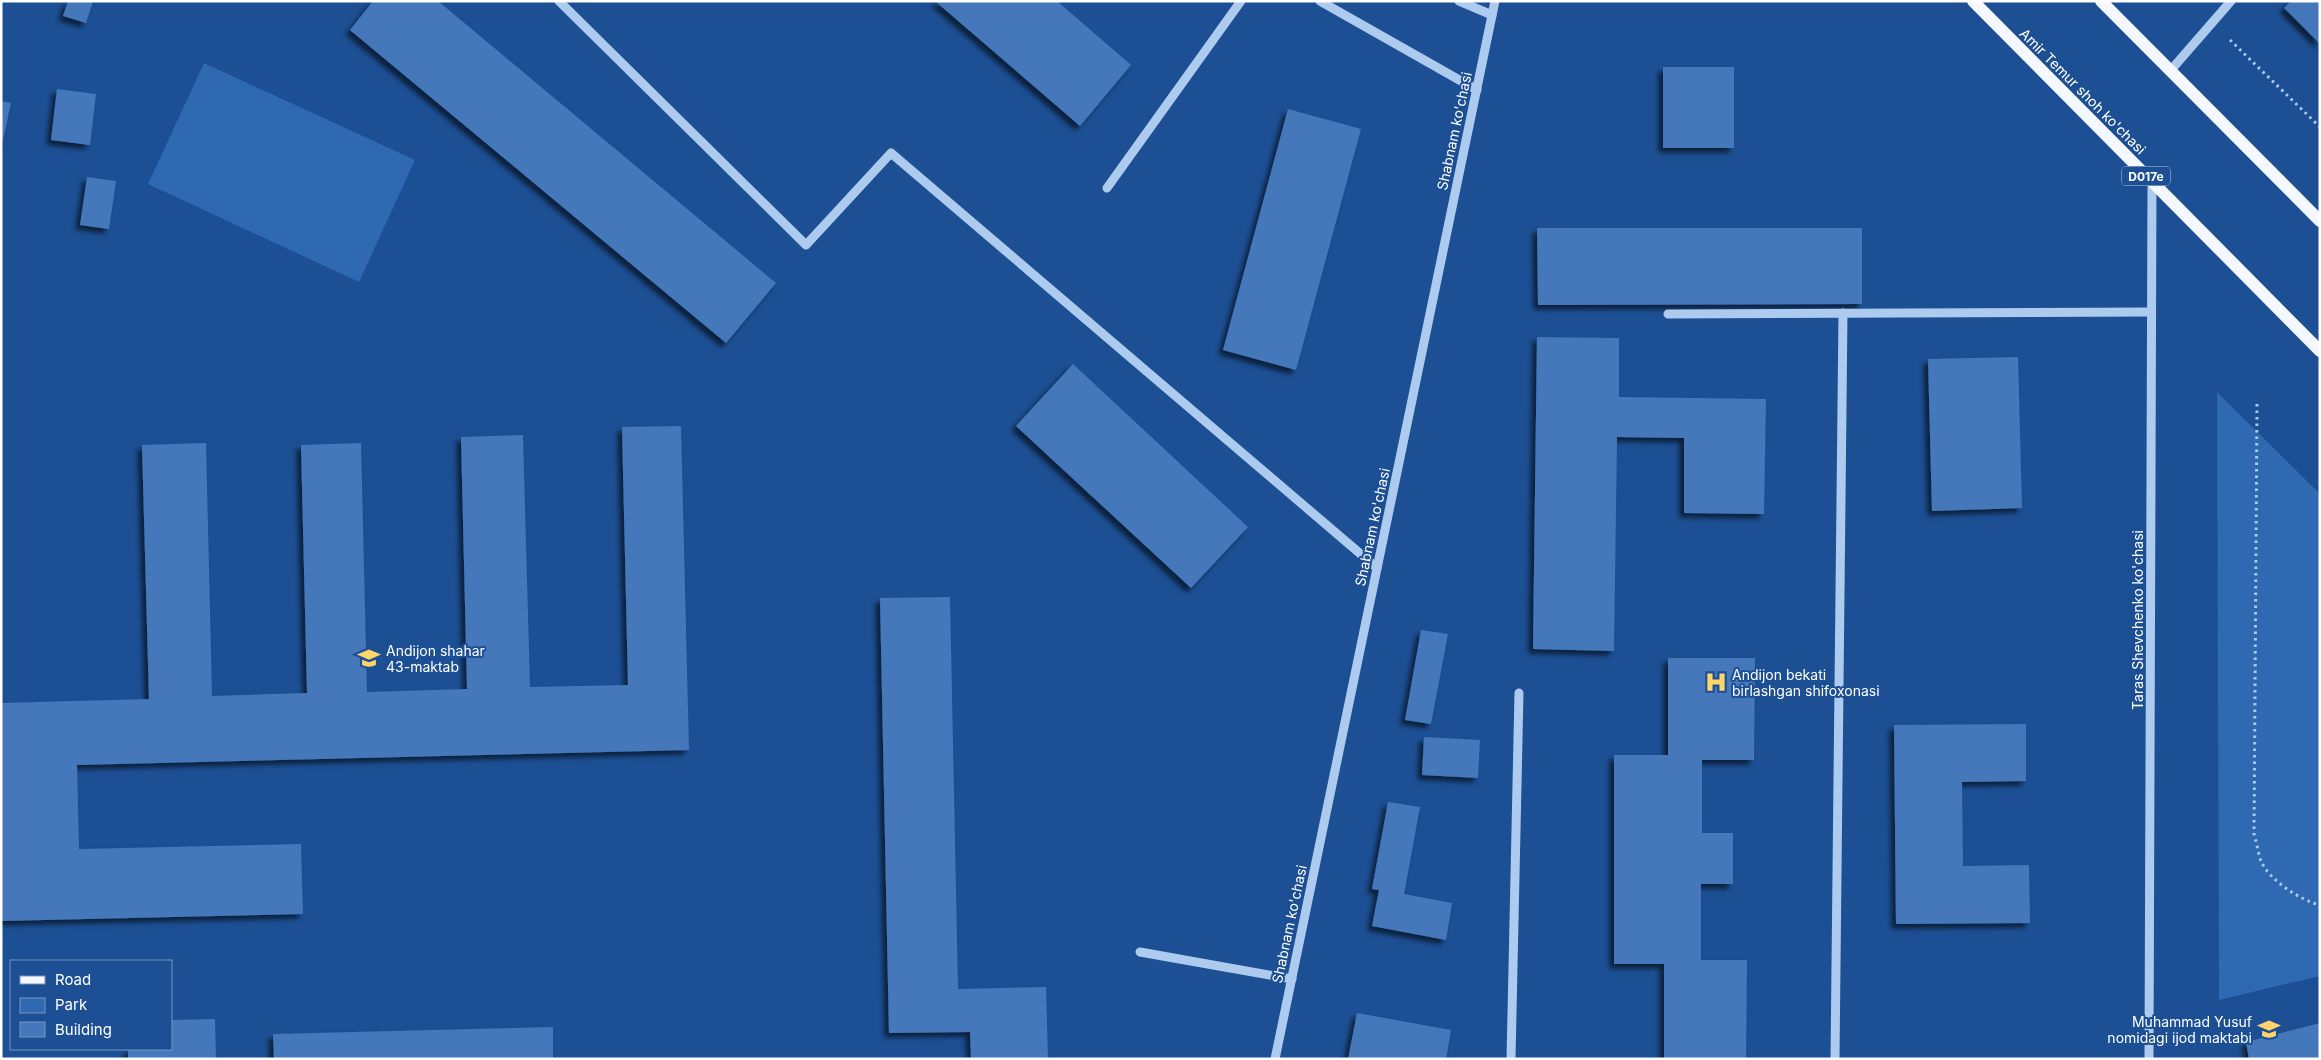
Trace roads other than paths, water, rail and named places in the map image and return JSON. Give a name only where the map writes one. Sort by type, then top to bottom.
[{"type":"main road","name":"Amir Temur shoh ko'chasi","points":[[1973,1],[2320,350]]},
{"type":"main road","points":[[2101,1],[2320,220]]},
{"type":"street","points":[[559,1],[806,245],[891,153],[1377,568]]},
{"type":"street","points":[[1107,188],[1241,1]]},
{"type":"street","points":[[1320,1],[1477,90]]},
{"type":"street","points":[[1458,1],[1492,15]]},
{"type":"street","name":"Shabnam ko'chasi","points":[[1275,1059],[1495,1]]},
{"type":"street","points":[[2171,70],[2231,1]]},
{"type":"street","name":"Taras Shevchenko ko'chasi","points":[[2149,1059],[2152,182]]},
{"type":"street","points":[[1668,314],[2151,312]]},
{"type":"street","points":[[1835,1059],[1843,313]]},
{"type":"street","points":[[1511,1059],[1519,693]]},
{"type":"street","points":[[1140,952],[1292,979]]},
{"type":"place","name":"Andijon shahar 43-maktab","points":[[369,658]]},
{"type":"place","name":"Аndijon bekati birlashgan shifoxonasi","points":[[1716,682]]},
{"type":"place","name":"Muhammad Yusuf nomidagi ijod maktabi","points":[[2269,1029]]}]
